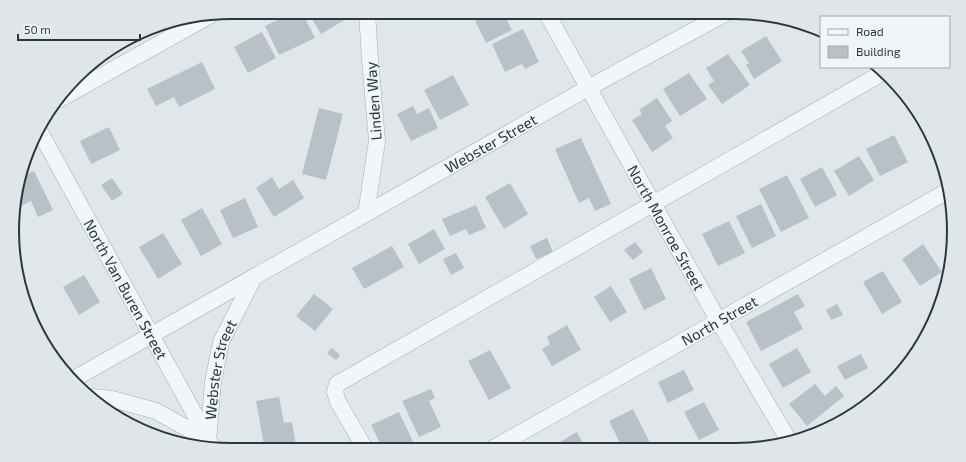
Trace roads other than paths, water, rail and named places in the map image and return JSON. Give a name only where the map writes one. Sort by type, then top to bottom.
[{"type":"street","name":"Linden Way","points":[[366,214],[377,141],[367,19]]},
{"type":"street","name":"North Monroe Street","points":[[550,19],[718,320],[787,437]]},
{"type":"street","name":"Webster Street","points":[[77,377],[588,88],[715,19]]},
{"type":"street","points":[[70,93],[199,22]]},
{"type":"street","points":[[362,443],[338,402],[335,392],[337,384],[878,75]]},
{"type":"street","name":"North Van Buren Street","points":[[42,135],[152,334],[209,442]]},
{"type":"street","name":"North Street","points":[[503,443],[944,193]]},
{"type":"street","name":"Webster Street","points":[[210,442],[213,382],[221,342],[254,277]]},
{"type":"street","name":"Webster Street","points":[[101,398],[112,399],[156,411],[208,442]]}]
